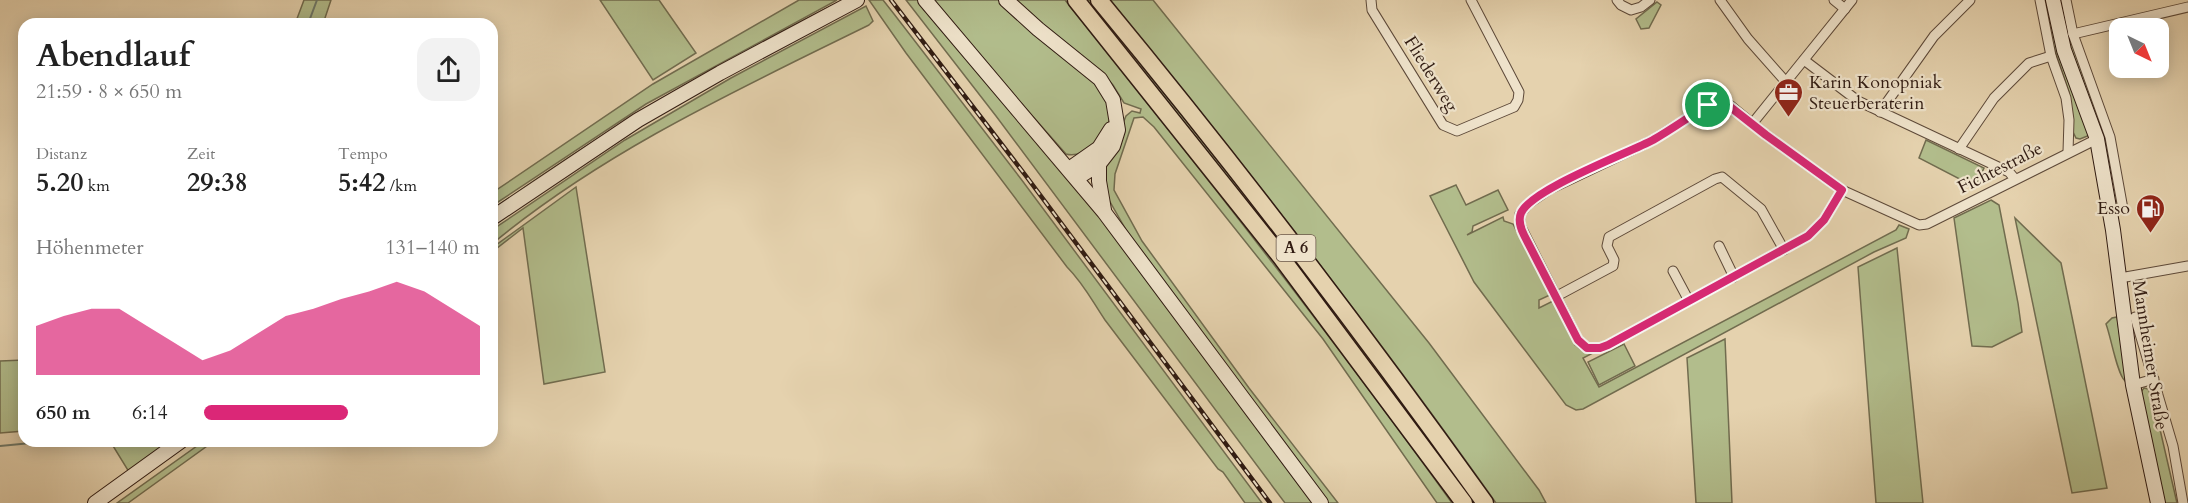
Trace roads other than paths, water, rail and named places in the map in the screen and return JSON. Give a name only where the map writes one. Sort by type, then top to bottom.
[{"type":"highway","name":"A 6","points":[[1076,0],[1280,256],[1464,503]]},
{"type":"highway","name":"A 6","points":[[1099,0],[1301,254],[1485,503]]},
{"type":"main road","points":[[925,0],[1104,212],[1321,503]]},
{"type":"main road","points":[[1006,0],[1100,79],[1113,100],[1117,120],[1116,138],[1108,154],[1099,164],[1073,173]]},
{"type":"main road","name":"Mannheimer Straße","points":[[2053,0],[2064,50],[2097,139],[2120,278],[2133,385],[2158,503]]},
{"type":"main road","points":[[498,214],[638,120],[855,1]]},
{"type":"main road","points":[[1073,173],[1099,148],[1117,120]]},
{"type":"main road","points":[[1099,164],[1104,212]]},
{"type":"main road","points":[[95,503],[174,447]]},
{"type":"street","name":"Fliederweg","points":[[1371,0],[1372,10],[1441,123],[1450,130],[1457,131],[1514,107],[1519,92],[1471,0]]},
{"type":"street","points":[[1617,0],[1631,10],[1641,7],[1650,0]]},
{"type":"street","points":[[1720,0],[1743,34],[1786,82]]},
{"type":"street","points":[[1834,0],[1845,9]]},
{"type":"street","points":[[1752,124],[1852,0]]},
{"type":"street","points":[[1880,112],[1934,36],[1970,0]]},
{"type":"street","points":[[2040,0],[2050,56],[2066,98],[2069,120],[2068,152]]},
{"type":"street","points":[[2066,0],[2073,34],[2110,137],[2123,209],[2110,211]]},
{"type":"street","points":[[2073,34],[2188,7]]},
{"type":"street","points":[[1959,149],[1994,98],[2029,63],[2050,56]]},
{"type":"street","points":[[1804,60],[1858,101],[2009,172],[2015,179]]},
{"type":"street","points":[[1715,101],[1731,106],[1752,124],[1842,190],[1816,228],[1784,250],[1608,345],[1592,349],[1581,345],[1524,235],[1520,225],[1520,214],[1528,204],[1550,189],[1653,140],[1715,101]]},
{"type":"street","name":"Fichtestraße","points":[[1842,190],[1919,225],[1927,224],[2097,139]]},
{"type":"street","points":[[1557,296],[1613,266],[1614,260],[1607,246],[1609,237],[1722,177],[1761,209],[1784,250]]},
{"type":"street","points":[[1719,246],[1734,277]]},
{"type":"street","points":[[2120,278],[2188,266]]},
{"type":"street","points":[[1673,271],[1689,301]]},
{"type":"street","points":[[2135,317],[2173,446],[2183,503]]},
{"type":"street","points":[[2133,385],[2154,379]]},
{"type":"waterway","points":[[310,18],[317,0]]},
{"type":"waterway","points":[[0,446],[18,444]]},
{"type":"railway","points":[[891,0],[1026,176],[1270,503]]},
{"type":"place","name":"Karin Konopniak Steuerberaterin","points":[[1788,118]]},
{"type":"place","name":"Esso","points":[[2151,234]]}]
